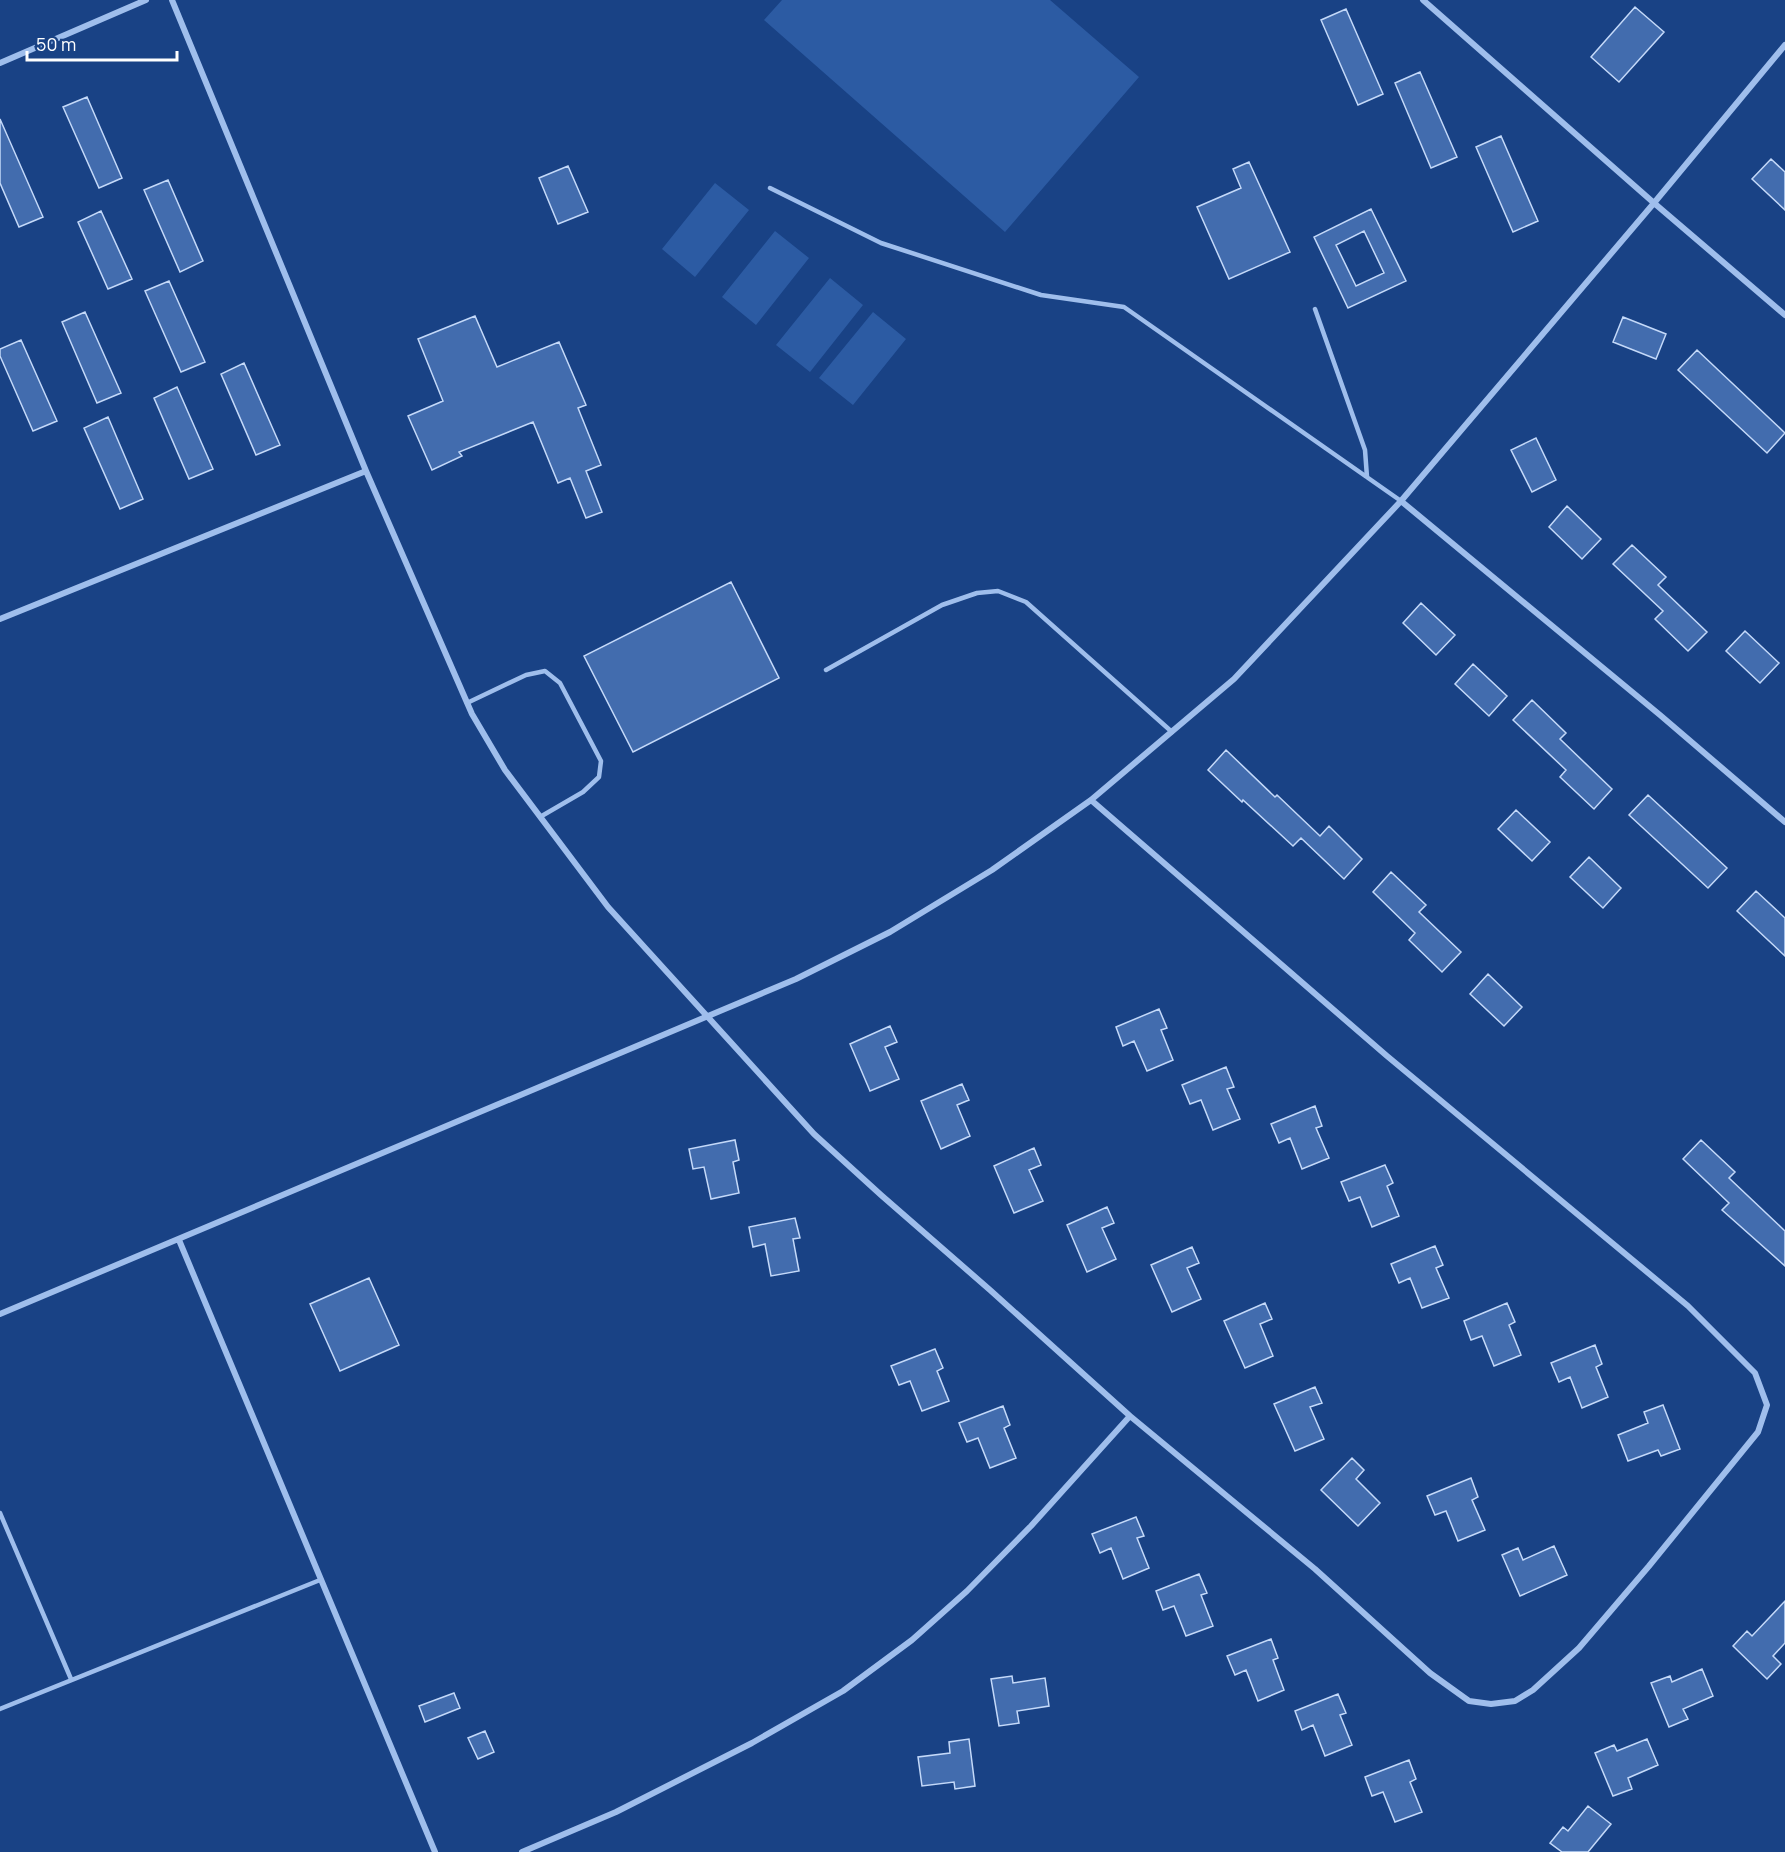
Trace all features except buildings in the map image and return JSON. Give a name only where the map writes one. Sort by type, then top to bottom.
[{"type":"street","points":[[0,63],[146,0]]},
{"type":"street","points":[[172,0],[366,471],[467,703],[505,770],[608,907],[822,1142],[1130,1416],[1315,1569],[1430,1673],[1469,1701],[1491,1704],[1515,1701],[1533,1690],[1579,1648],[1758,1432],[1767,1406],[1755,1373],[1688,1306],[1388,1056],[1091,800]]},
{"type":"street","points":[[1423,0],[1785,315]]},
{"type":"street","points":[[0,1314],[796,979],[890,932],[992,870],[1091,800],[1234,679],[1401,501],[1785,45]]},
{"type":"street","points":[[0,619],[366,471]]},
{"type":"street","points":[[1401,501],[1660,715],[1785,822]]},
{"type":"street","points":[[179,1240],[435,1852]]},
{"type":"street","points":[[522,1852],[616,1812],[752,1743],[843,1691],[912,1640],[967,1591],[1031,1526],[1130,1416]]},
{"type":"lane","points":[[770,188],[881,243],[1041,295],[1124,307],[1401,501]]},
{"type":"lane","points":[[1315,309],[1365,450],[1367,477]]},
{"type":"lane","points":[[826,670],[942,604],[977,593],[998,591],[1026,602],[1172,732]]},
{"type":"lane","points":[[467,703],[526,675],[545,671],[560,683],[600,761],[599,777],[583,792],[540,817]]},
{"type":"lane","points":[[0,1513],[71,1679]]},
{"type":"lane","points":[[0,1709],[320,1580]]},
{"type":"shaded area","points":[[782,0],[1050,0],[1139,77],[1005,232],[764,20]]},
{"type":"shaded area","points":[[715,183],[749,210],[695,277],[662,249]]},
{"type":"shaded area","points":[[775,231],[809,258],[756,325],[722,297]]},
{"type":"shaded area","points":[[830,278],[863,305],[810,372],[776,345]]},
{"type":"shaded area","points":[[873,312],[906,339],[853,405],[819,378]]}]
